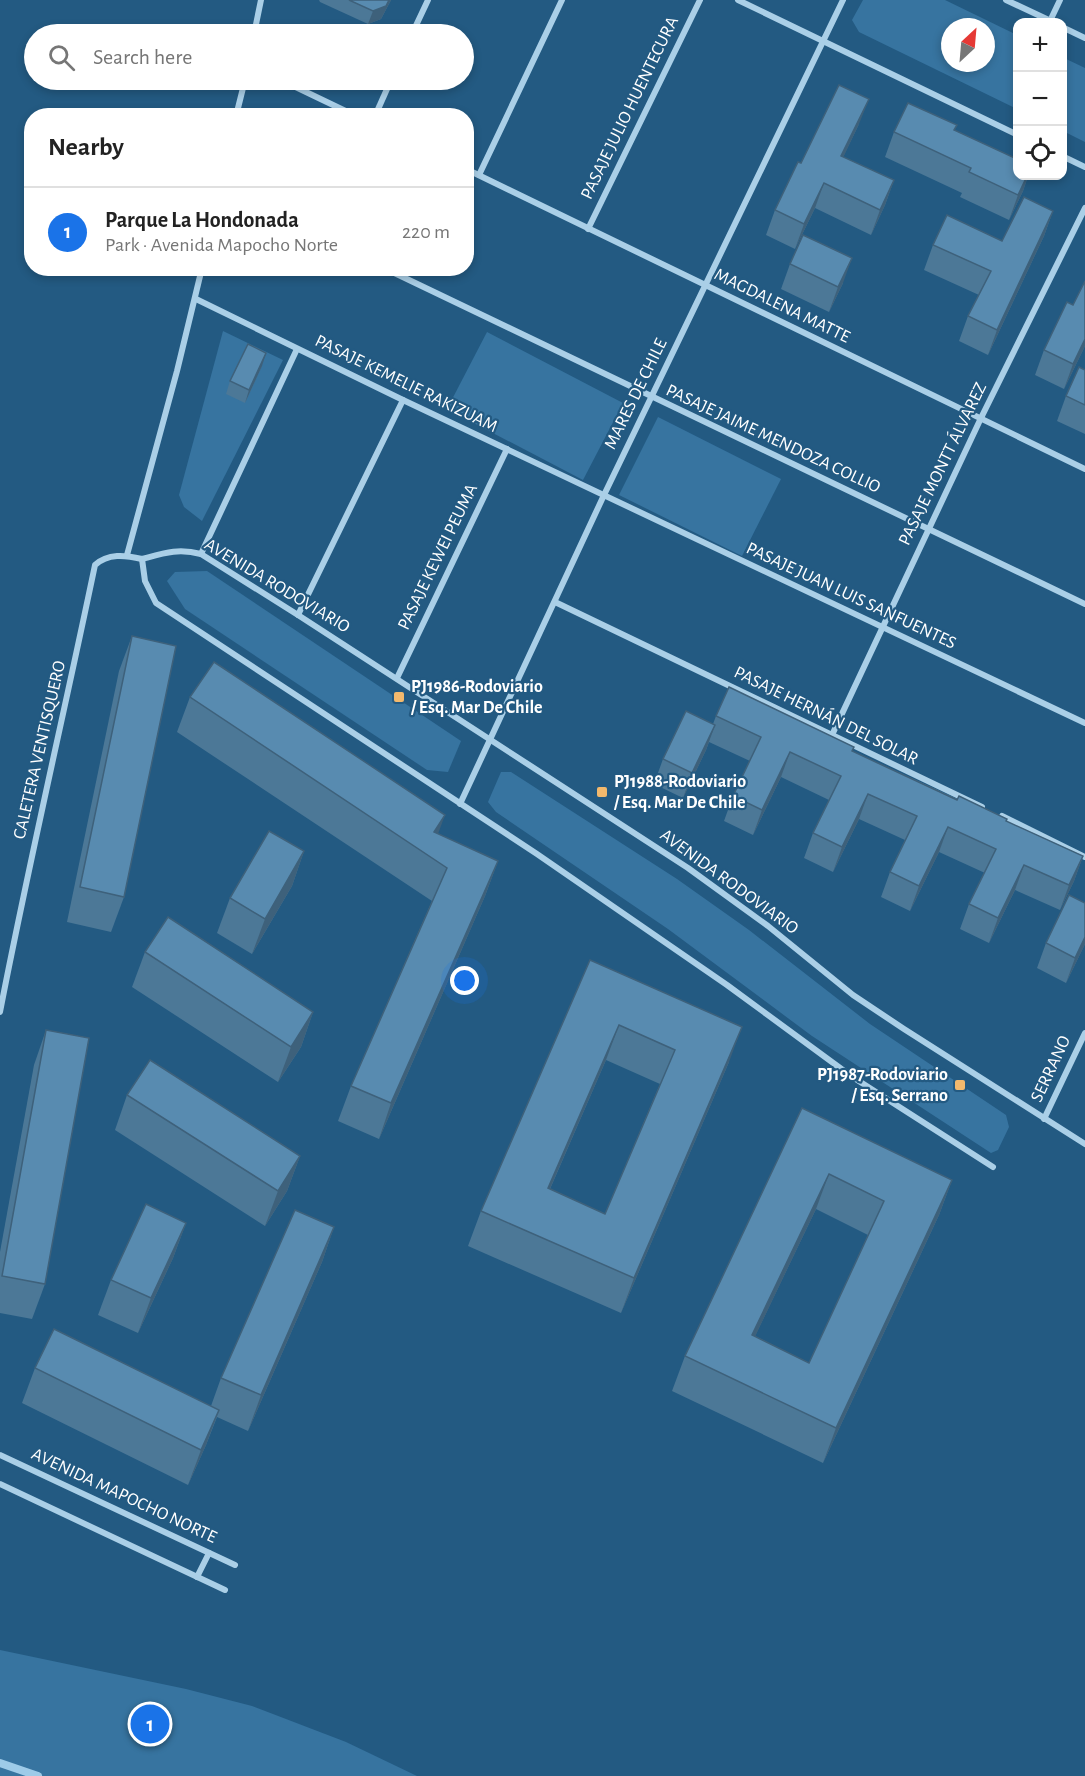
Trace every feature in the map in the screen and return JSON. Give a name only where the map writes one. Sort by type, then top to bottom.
[{"type":"street","points":[[256,24],[261,0]]},
{"type":"street","points":[[417,24],[428,0]]},
{"type":"street","points":[[479,175],[562,0]]},
{"type":"street","name":"PASAJE JULIO HUENTECURA","points":[[588,229],[700,0]]},
{"type":"street","points":[[738,0],[1013,133]]},
{"type":"street","name":"MARES DE CHILE","points":[[460,804],[604,495],[843,0]]},
{"type":"street","points":[[1006,0],[1043,18]]},
{"type":"street","points":[[1053,18],[1060,0]]},
{"type":"street","points":[[1067,29],[1085,38]]},
{"type":"street","points":[[238,108],[242,90]]},
{"type":"street","points":[[302,90],[339,108]]},
{"type":"street","points":[[379,108],[387,90]]},
{"type":"street","points":[[1067,158],[1085,167]]},
{"type":"street","name":"MAGDALENA MATTE","points":[[474,173],[1085,469]]},
{"type":"street","name":"PASAJE MONTT ÁLVAREZ","points":[[832,735],[981,418],[1085,208]]},
{"type":"street","points":[[127,555],[200,276]]},
{"type":"street","name":"PASAJE JAIME MENDOZA COLLIO","points":[[401,276],[1085,604]]},
{"type":"street","name":"PASAJE KEMELIE RAKIZUAM","points":[[196,299],[604,495]]},
{"type":"street","points":[[201,554],[297,349]]},
{"type":"street","points":[[298,615],[403,400]]},
{"type":"street","name":"PASAJE KEWEI PEUMA","points":[[397,678],[507,449]]},
{"type":"street","name":"PASAJE JUAN LUIS SANFUENTES","points":[[604,495],[1085,723]]},
{"type":"street","name":"AVENIDA RODOVIARIO","points":[[141,559],[178,550],[201,554],[397,678],[710,883],[853,994],[1085,1144]]},
{"type":"street","name":"CALETERA VENTISQUERO","points":[[0,1012],[25,885],[95,565],[103,557],[127,555],[141,559]]},
{"type":"street","points":[[141,559],[145,581],[156,603],[643,926],[851,1076],[993,1167]]},
{"type":"street","name":"PASAJE HERNÁN DEL SOLAR","points":[[555,602],[1085,857]]},
{"type":"street","name":"SERRANO","points":[[1044,1119],[1085,1033]]},
{"type":"street","name":"AVENIDA MAPOCHO NORTE","points":[[0,1455],[235,1565]]},
{"type":"street","points":[[0,1484],[225,1590]]},
{"type":"street","points":[[197,1577],[209,1553]]},
{"type":"shaded area","points":[[863,0],[945,0],[982,18],[941,18],[941,72],[859,32],[852,20]]},
{"type":"shaded area","points":[[995,24],[1013,33],[1013,107],[941,72],[995,72]]},
{"type":"shaded area","points":[[1067,59],[1085,68],[1085,142],[1067,133]]},
{"type":"shaded area","points":[[223,331],[283,360],[202,521],[184,507],[179,495]]},
{"type":"shaded area","points":[[487,332],[623,403],[583,480],[447,409]]},
{"type":"shaded area","points":[[658,417],[781,479],[742,556],[619,495]]},
{"type":"shaded area","points":[[207,571],[461,741],[448,772],[427,770],[185,609],[167,581],[175,572]]},
{"type":"shaded area","points":[[501,772],[511,772],[677,879],[749,930],[870,1024],[1006,1115],[1009,1127],[998,1150],[991,1153],[812,1036],[668,929],[496,812],[488,802]]},
{"type":"shaded area","points":[[0,1650],[186,1689],[252,1706],[346,1742],[417,1776],[0,1776]]},
{"type":"building","points":[[349,0],[389,0],[386,6],[373,11]]},
{"type":"building","points":[[839,85],[869,99],[841,156],[894,180],[880,210],[824,183],[804,224],[775,210]]},
{"type":"building","points":[[908,103],[957,125],[954,130],[1013,157],[1013,180],[1025,180],[1018,195],[969,172],[971,168],[894,132]]},
{"type":"building","points":[[1024,197],[1053,211],[997,330],[968,316],[991,271],[933,245],[947,215],[1002,241]]},
{"type":"building","points":[[803,235],[852,258],[838,287],[790,264]]},
{"type":"building","points":[[1085,281],[1085,339],[1073,364],[1044,350],[1067,302],[1073,305]]},
{"type":"building","points":[[248,344],[266,353],[249,390],[230,381]]},
{"type":"building","points":[[1079,367],[1085,370],[1085,405],[1066,396]]},
{"type":"building","points":[[132,636],[176,646],[124,897],[80,887]]},
{"type":"building","points":[[214,662],[445,815],[434,832],[498,861],[391,1103],[351,1086],[447,868],[190,697]]},
{"type":"building","points":[[729,687],[854,747],[852,751],[957,800],[959,796],[1007,819],[1006,821],[1083,856],[1069,885],[1024,865],[998,918],[969,904],[996,849],[948,827],[919,886],[890,872],[917,816],[868,794],[842,847],[813,833],[841,776],[790,752],[762,810],[733,796],[761,737],[716,716]]},
{"type":"building","points":[[686,711],[715,725],[692,773],[663,759]]},
{"type":"building","points":[[269,831],[304,851],[265,919],[230,898]]},
{"type":"building","points":[[1069,895],[1085,903],[1085,937],[1075,958],[1046,943]]},
{"type":"building","points":[[168,917],[313,1012],[291,1047],[145,952]]},
{"type":"building","points":[[590,960],[742,1027],[634,1278],[481,1211]],"holes":[[[619,1025],[675,1050],[605,1214],[548,1188]]]},
{"type":"building","points":[[46,1030],[89,1038],[45,1284],[2,1276]]},
{"type":"building","points":[[150,1060],[300,1156],[278,1191],[127,1095]]},
{"type":"building","points":[[802,1108],[952,1180],[836,1428],[685,1356]],"holes":[[[829,1174],[884,1201],[809,1363],[752,1335]]]},
{"type":"building","points":[[146,1204],[186,1223],[151,1298],[111,1280]]},
{"type":"building","points":[[295,1210],[334,1227],[261,1395],[221,1378]]},
{"type":"building","points":[[54,1329],[219,1410],[201,1450],[35,1368]]},
{"type":"waterway","points":[[0,1763],[38,1776]]},
{"type":"place","name":"PJ1986-Rodoviario / Esq. Mar De Chile","points":[[399,697]]},
{"type":"place","name":"PJ1988-Rodoviario / Esq. Mar De Chile","points":[[602,792]]},
{"type":"place","name":"PJ1987-Rodoviario / Esq. Serrano","points":[[960,1085]]},
{"type":"place","name":"Parque La Hondonada","points":[[150,1724]]}]
